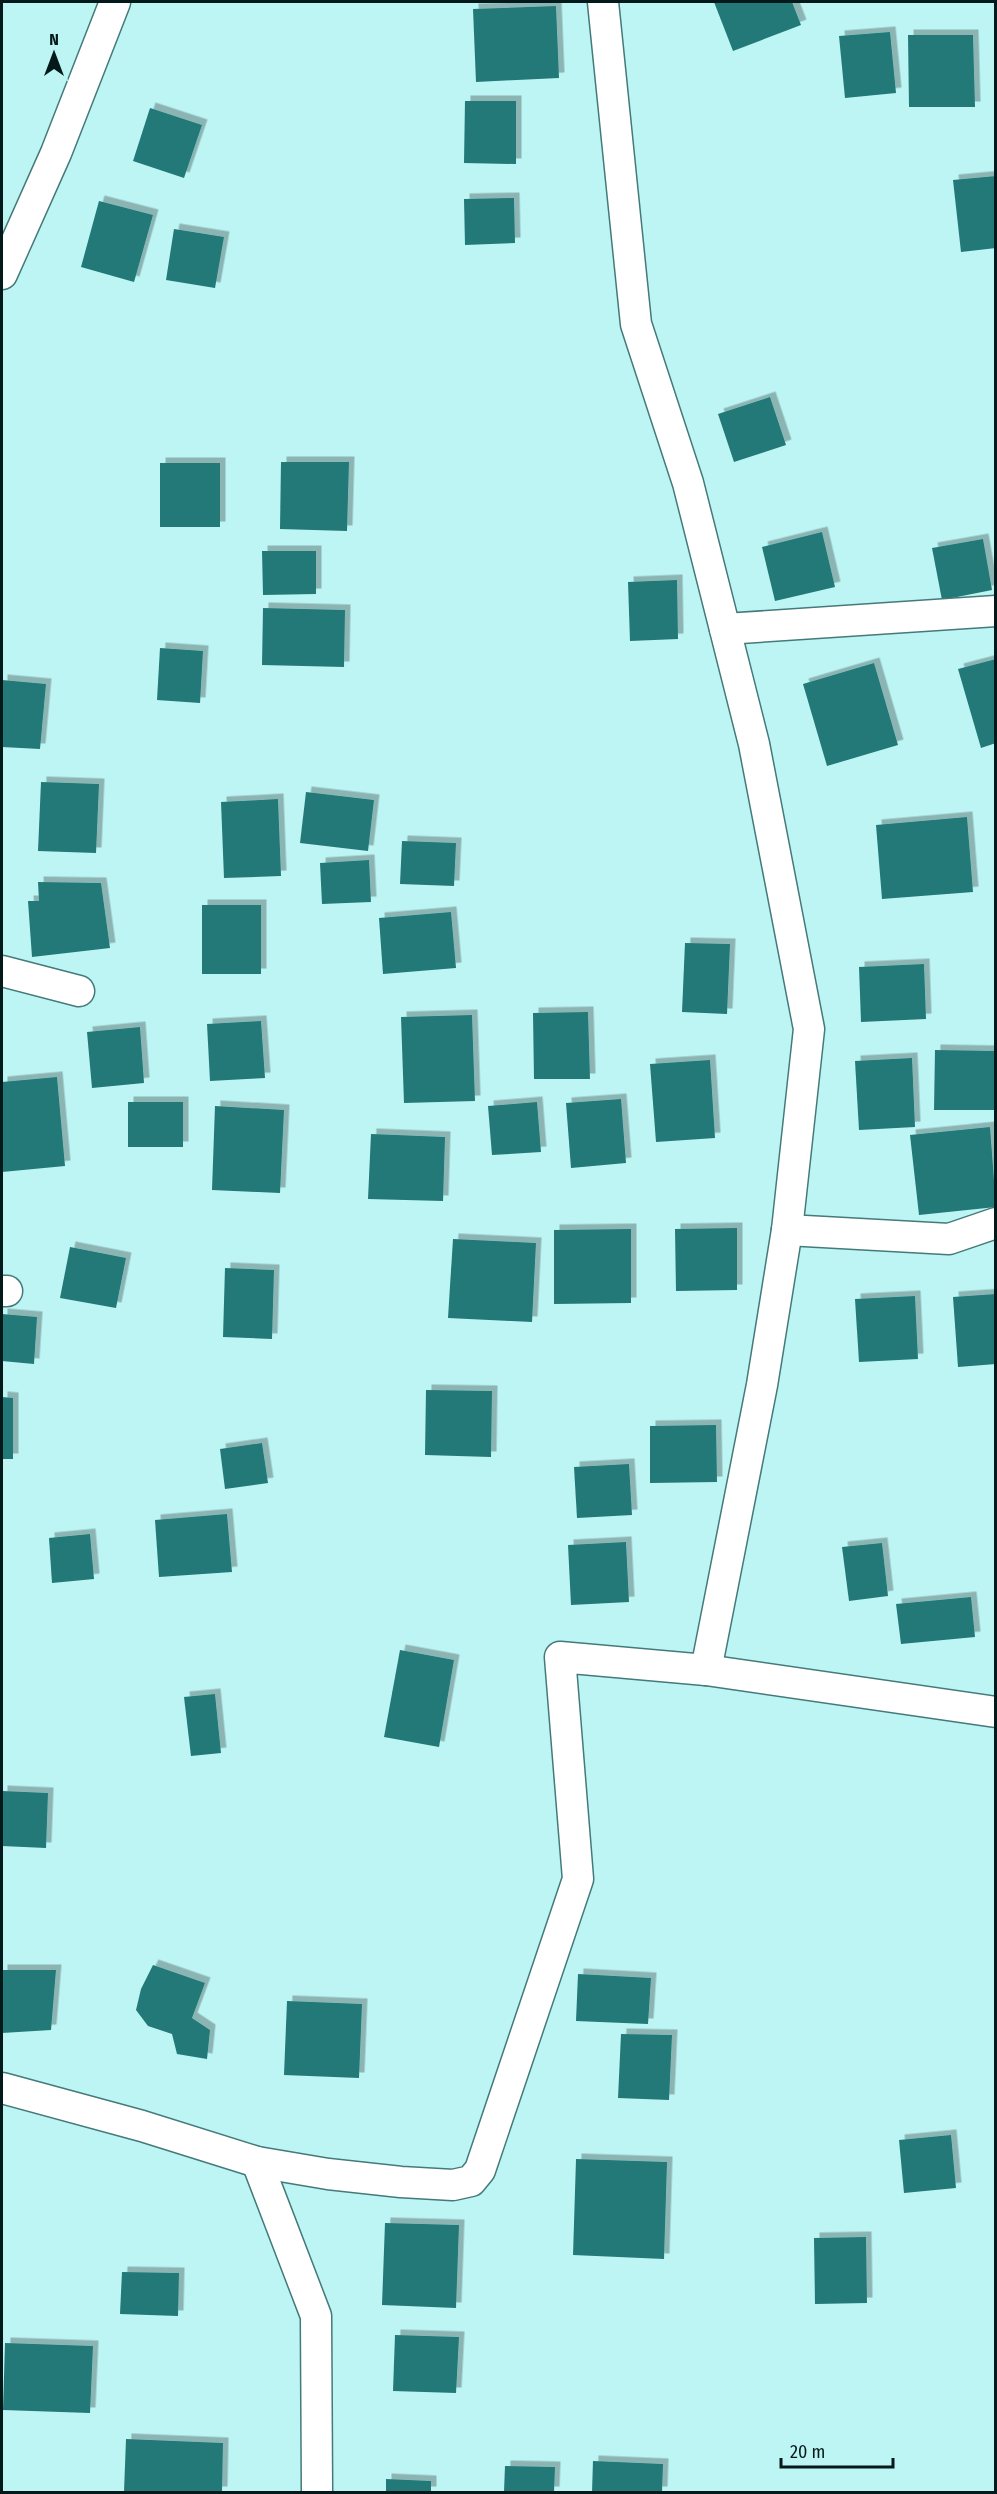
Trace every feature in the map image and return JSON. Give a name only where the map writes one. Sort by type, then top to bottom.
[{"type":"street","points":[[2,274],[56,153],[115,2]]},
{"type":"street","points":[[603,2],[636,324],[688,483],[754,744],[809,1029],[787,1230],[762,1385],[706,1670]]},
{"type":"street","points":[[725,629],[996,611]]},
{"type":"street","points":[[2,970],[79,991]]},
{"type":"street","points":[[787,1230],[949,1239],[996,1223]]},
{"type":"street","points":[[2,2088],[142,2126],[257,2162],[328,2174],[401,2182],[453,2185],[471,2181],[480,2170],[578,1879],[560,1657],[706,1670],[996,1712]]},
{"type":"street","points":[[257,2162],[316,2316],[317,2493]]},
{"type":"building","points":[[714,2],[792,2],[801,25],[733,51]]},
{"type":"building","points":[[556,6],[559,78],[476,82],[473,9]]},
{"type":"building","points":[[890,32],[896,93],[845,98],[839,36]]},
{"type":"building","points":[[908,35],[973,35],[975,107],[909,107]]},
{"type":"building","points":[[465,101],[516,101],[516,164],[464,163]]},
{"type":"building","points":[[150,108],[202,125],[184,178],[133,161]]},
{"type":"building","points":[[996,176],[996,248],[961,252],[953,180]]},
{"type":"building","points":[[514,198],[515,243],[465,245],[464,199]]},
{"type":"building","points":[[99,201],[153,215],[134,282],[81,267]]},
{"type":"building","points":[[174,229],[224,237],[215,288],[166,280]]},
{"type":"building","points":[[770,397],[786,445],[734,462],[718,414]]},
{"type":"building","points":[[281,462],[349,462],[347,531],[280,529]]},
{"type":"building","points":[[160,463],[220,463],[220,527],[160,527]]},
{"type":"building","points":[[822,532],[835,587],[775,601],[762,547]]},
{"type":"building","points":[[983,539],[992,590],[942,600],[932,548]]},
{"type":"building","points":[[262,551],[316,551],[316,594],[263,595]]},
{"type":"building","points":[[677,580],[678,639],[630,641],[628,582]]},
{"type":"building","points":[[263,608],[345,610],[344,667],[262,665]]},
{"type":"building","points":[[160,648],[203,651],[200,703],[157,700]]},
{"type":"building","points":[[996,659],[996,743],[981,748],[958,669]]},
{"type":"building","points":[[874,663],[898,745],[827,766],[803,684]]},
{"type":"building","points":[[2,680],[46,684],[40,749],[2,747]]},
{"type":"building","points":[[41,782],[99,784],[96,853],[38,851]]},
{"type":"building","points":[[306,792],[374,800],[368,851],[300,843]]},
{"type":"building","points":[[278,799],[281,876],[224,878],[221,802]]},
{"type":"building","points":[[967,817],[973,892],[882,899],[876,825]]},
{"type":"building","points":[[402,841],[456,843],[454,886],[400,884]]},
{"type":"building","points":[[369,860],[371,902],[322,904],[320,863]]},
{"type":"building","points":[[38,882],[101,883],[110,948],[32,957],[28,901],[39,901]]},
{"type":"building","points":[[202,905],[261,905],[261,974],[202,974]]},
{"type":"building","points":[[451,912],[456,968],[383,974],[379,918]]},
{"type":"building","points":[[685,943],[730,944],[727,1014],[682,1012]]},
{"type":"building","points":[[924,964],[926,1019],[861,1022],[859,967]]},
{"type":"building","points":[[588,1012],[590,1079],[534,1079],[533,1013]]},
{"type":"building","points":[[472,1015],[475,1101],[404,1103],[401,1017]]},
{"type":"building","points":[[261,1021],[265,1078],[210,1081],[207,1024]]},
{"type":"building","points":[[140,1027],[144,1083],[92,1088],[87,1032]]},
{"type":"building","points":[[935,1050],[996,1051],[996,1110],[934,1110]]},
{"type":"building","points":[[912,1058],[915,1127],[859,1130],[855,1061]]},
{"type":"building","points":[[710,1060],[715,1138],[656,1142],[650,1064]]},
{"type":"building","points":[[57,1077],[65,1166],[2,1172],[2,1082]]},
{"type":"building","points":[[621,1099],[626,1163],[571,1168],[566,1103]]},
{"type":"building","points":[[128,1102],[183,1102],[183,1147],[128,1147]]},
{"type":"building","points":[[537,1102],[541,1152],[492,1155],[488,1106]]},
{"type":"building","points":[[215,1106],[284,1110],[280,1193],[212,1190]]},
{"type":"building","points":[[990,1127],[996,1207],[919,1215],[910,1135]]},
{"type":"building","points":[[371,1134],[445,1137],[443,1201],[368,1199]]},
{"type":"building","points":[[737,1228],[737,1290],[676,1291],[675,1229]]},
{"type":"building","points":[[631,1229],[631,1303],[554,1304],[554,1230]]},
{"type":"building","points":[[453,1239],[536,1243],[532,1322],[448,1318]]},
{"type":"building","points":[[70,1247],[126,1258],[116,1308],[60,1298]]},
{"type":"building","points":[[225,1268],[274,1270],[272,1339],[223,1337]]},
{"type":"building","points":[[996,1294],[996,1364],[958,1367],[953,1297]]},
{"type":"building","points":[[915,1296],[918,1359],[859,1362],[855,1299]]},
{"type":"building","points":[[2,1314],[37,1317],[34,1364],[2,1361]]},
{"type":"building","points":[[426,1390],[492,1391],[491,1457],[425,1455]]},
{"type":"building","points":[[2,1397],[13,1398],[13,1459],[2,1459]]},
{"type":"building","points":[[716,1425],[717,1482],[650,1483],[650,1426]]},
{"type":"building","points":[[262,1443],[268,1483],[225,1489],[220,1449]]},
{"type":"building","points":[[629,1464],[632,1515],[577,1518],[574,1467]]},
{"type":"building","points":[[227,1514],[232,1572],[159,1577],[155,1520]]},
{"type":"building","points":[[90,1534],[94,1579],[52,1583],[49,1538]]},
{"type":"building","points":[[626,1542],[629,1602],[571,1605],[568,1545]]},
{"type":"building","points":[[882,1543],[888,1596],[849,1601],[842,1547]]},
{"type":"building","points":[[971,1597],[975,1637],[901,1644],[896,1604]]},
{"type":"building","points":[[400,1650],[454,1660],[439,1747],[384,1737]]},
{"type":"building","points":[[215,1694],[221,1753],[191,1756],[184,1697]]},
{"type":"building","points":[[2,1791],[48,1793],[46,1848],[2,1846]]},
{"type":"building","points":[[153,1965],[205,1983],[192,2018],[210,2030],[207,2059],[177,2054],[172,2034],[148,2026],[136,2010],[141,1989]]},
{"type":"building","points":[[2,1970],[56,1970],[51,2030],[2,2033]]},
{"type":"building","points":[[578,1974],[651,1978],[648,2024],[576,2021]]},
{"type":"building","points":[[287,2001],[362,2004],[359,2078],[284,2075]]},
{"type":"building","points":[[621,2034],[672,2035],[669,2100],[618,2098]]},
{"type":"building","points":[[951,2135],[956,2188],[904,2193],[899,2140]]},
{"type":"building","points":[[576,2159],[667,2162],[664,2259],[573,2255]]},
{"type":"building","points":[[385,2223],[459,2225],[456,2308],[382,2305]]},
{"type":"building","points":[[866,2237],[867,2303],[815,2304],[814,2238]]},
{"type":"building","points":[[122,2272],[179,2273],[178,2316],[120,2314]]},
{"type":"building","points":[[395,2335],[459,2337],[456,2393],[393,2391]]},
{"type":"building","points":[[5,2343],[93,2346],[90,2413],[3,2410]]},
{"type":"building","points":[[126,2439],[223,2443],[222,2492],[124,2492]]},
{"type":"building","points":[[593,2461],[663,2464],[662,2492],[592,2492]]},
{"type":"building","points":[[505,2466],[555,2467],[554,2492],[504,2492]]},
{"type":"building","points":[[386,2479],[431,2481],[431,2492],[386,2492]]}]
